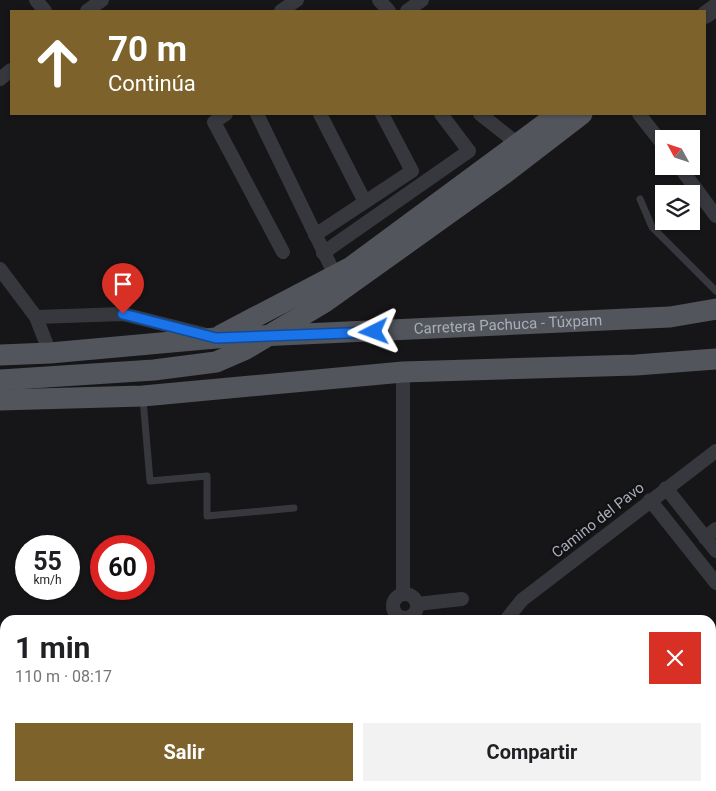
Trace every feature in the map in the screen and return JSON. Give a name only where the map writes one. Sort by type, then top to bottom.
[{"type":"main road","points":[[216,338],[351,267],[557,115]]},
{"type":"main road","points":[[0,380],[172,368],[216,362],[246,349],[325,302],[504,174],[581,115]]},
{"type":"main road","name":"Carretera Pachuca - Túxpam","points":[[0,355],[50,353],[216,338],[670,317],[716,309]]},
{"type":"main road","points":[[0,400],[143,396],[403,372],[636,365],[716,359]]},
{"type":"street","points":[[36,0],[44,10]]},
{"type":"street","points":[[88,10],[102,0]]},
{"type":"street","points":[[282,10],[297,0]]},
{"type":"street","points":[[379,0],[388,10]]},
{"type":"street","points":[[409,10],[422,0]]},
{"type":"street","points":[[0,79],[10,71]]},
{"type":"street","points":[[224,115],[214,122],[283,252]]},
{"type":"street","points":[[257,115],[335,275]]},
{"type":"street","points":[[321,115],[365,202]]},
{"type":"street","points":[[316,235],[412,170],[383,115]]},
{"type":"street","points":[[324,252],[469,151],[442,115]]},
{"type":"street","points":[[481,115],[518,144]]},
{"type":"street","points":[[640,115],[655,134]]},
{"type":"street","points":[[686,175],[716,216]]},
{"type":"street","points":[[0,269],[36,316],[50,353]]},
{"type":"street","points":[[36,316],[123,314],[216,338]]},
{"type":"street","points":[[403,372],[403,594]]},
{"type":"street","name":"Camino del Pavo","points":[[510,615],[522,600],[716,451]]},
{"type":"street","points":[[666,488],[711,534],[716,551]]},
{"type":"street","points":[[650,500],[716,583]]},
{"type":"street","points":[[398,615],[394,610],[394,603],[397,597],[403,594],[414,598],[417,604],[416,611],[412,615]]},
{"type":"street","points":[[417,604],[462,599]]},
{"type":"lane","points":[[640,198],[652,228],[716,291]]},
{"type":"lane","points":[[143,396],[150,481],[207,476],[207,516],[294,508]]},
{"type":"route","points":[[123,314],[216,338],[374,332]]}]
